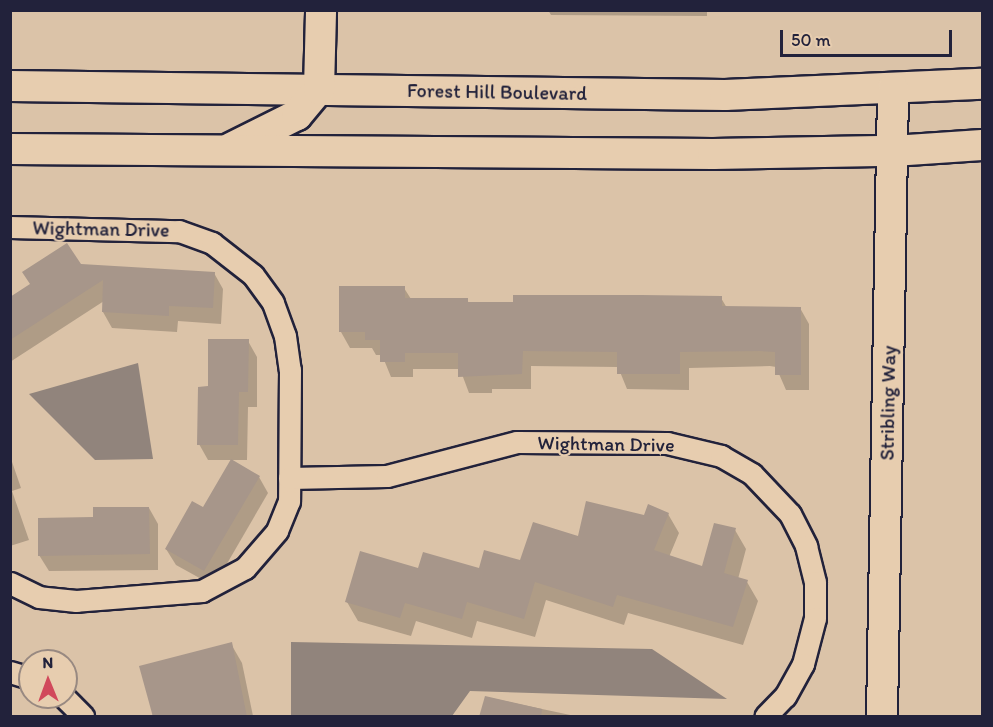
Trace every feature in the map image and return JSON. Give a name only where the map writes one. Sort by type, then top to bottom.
[{"type":"main road","points":[[225,151],[297,115],[319,89],[321,10]]},
{"type":"main road","name":"Forest Hill Boulevard","points":[[10,86],[725,95],[982,84]]},
{"type":"main road","name":"Stribling Way","points":[[882,717],[893,88]]},
{"type":"main road","points":[[10,149],[701,154],[893,151],[982,145]]},
{"type":"street","name":"Wightman Drive","points":[[10,227],[179,231],[212,243],[240,263],[273,303],[285,336],[290,370],[289,501],[277,531],[258,558],[217,585],[202,591],[76,601],[39,597],[10,583]]},
{"type":"street","name":"Wightman Drive","points":[[289,478],[387,476],[517,442],[668,443],[721,456],[752,474],[790,514],[806,546],[815,582],[815,618],[803,664],[785,696],[766,717]]},
{"type":"shaded area","points":[[138,363],[153,459],[95,460],[29,394]]},
{"type":"shaded area","points":[[291,642],[652,649],[727,699],[470,691],[452,716],[291,716]]},
{"type":"building","points":[[67,243],[81,264],[215,272],[213,308],[169,306],[169,316],[102,312],[103,280],[10,340],[10,297],[30,284],[22,272]]},
{"type":"building","points":[[339,286],[405,286],[405,298],[468,298],[468,302],[513,302],[513,295],[722,296],[722,306],[801,307],[801,375],[775,375],[775,352],[760,351],[680,352],[680,374],[617,374],[617,352],[523,351],[522,374],[458,377],[458,353],[405,353],[405,362],[380,362],[380,340],[365,340],[365,332],[339,332]]},
{"type":"building","points":[[208,339],[249,339],[248,392],[239,392],[238,445],[197,445],[198,387],[208,386]]},
{"type":"building","points":[[231,459],[260,476],[204,571],[165,549],[192,501],[203,507]]},
{"type":"building","points":[[586,501],[644,515],[648,504],[669,513],[654,550],[702,566],[714,523],[736,528],[724,573],[748,580],[733,627],[617,595],[613,607],[535,582],[524,619],[467,602],[462,619],[405,603],[400,618],[345,602],[360,551],[418,568],[423,552],[479,568],[484,550],[520,560],[533,522],[578,536]]},
{"type":"building","points":[[93,507],[149,507],[150,554],[38,556],[38,518],[93,517]]},
{"type":"building","points":[[232,642],[247,717],[153,717],[139,666]]},
{"type":"building","points":[[485,696],[542,709],[541,717],[479,717]]}]
